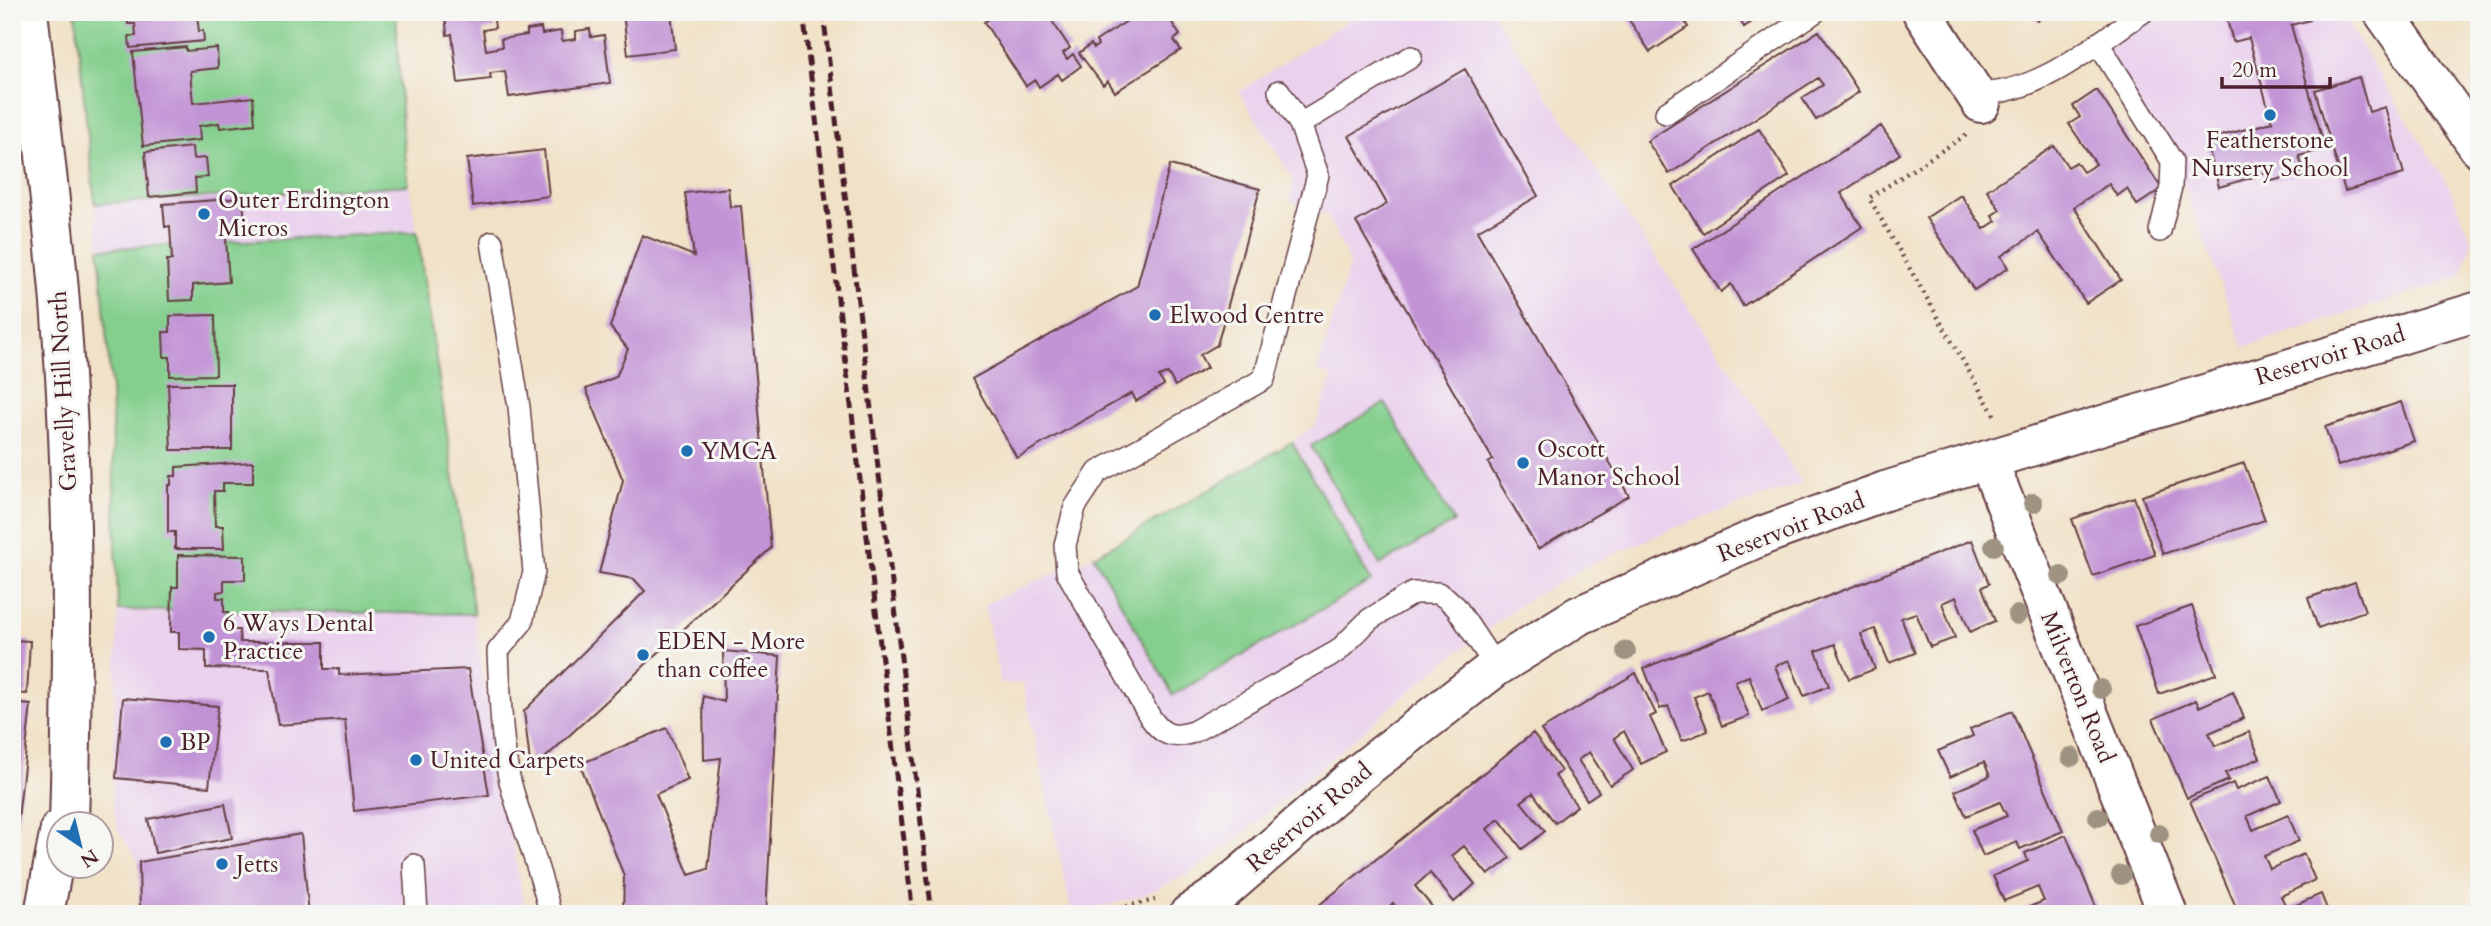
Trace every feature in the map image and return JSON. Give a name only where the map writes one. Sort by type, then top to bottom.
[{"type":"main road","name":"Gravelly Hill North","points":[[28,12],[51,205],[64,381],[72,560],[69,810]]},
{"type":"main road","points":[[1922,12],[1978,98]]},
{"type":"main road","points":[[2383,12],[2479,148]]},
{"type":"main road","name":"Reservoir Road","points":[[1189,914],[1219,894],[1359,773],[1496,667],[1578,616],[1764,535],[1885,491],[2479,311]]},
{"type":"main road","name":"Milverton Road","points":[[2002,456],[2168,914]]},
{"type":"main road","name":"Gravelly Hill North","points":[[63,810],[70,771]]},
{"type":"main road","name":"Gravelly Hill North","points":[[44,914],[50,880]]},
{"type":"main road","points":[[62,914],[66,880]]},
{"type":"lane","points":[[1666,113],[1815,12]]},
{"type":"lane","points":[[1978,98],[2015,90],[2038,81],[2143,12]]},
{"type":"lane","points":[[2098,43],[2172,161],[2171,187],[2160,231]]},
{"type":"lane","points":[[1300,124],[1410,57]]},
{"type":"lane","points":[[1279,91],[1300,124],[1318,175],[1264,379],[1098,472],[1075,508],[1065,545],[1068,572],[1150,717],[1164,734],[1175,737],[1193,732],[1338,651],[1370,619],[1413,593],[1426,592],[1446,598],[1456,607],[1496,667]]},
{"type":"lane","points":[[492,242],[519,407],[534,572],[522,622],[498,651],[500,681],[511,783],[542,875],[550,914]]},
{"type":"lane","points":[[414,865],[417,914]]},
{"type":"path","points":[[1978,98],[1976,128],[1869,198],[2002,456]]},
{"type":"shaded area","name":"Oscott Manor School","points":[[1360,12],[1492,12],[1753,403],[1802,483],[1672,529],[1581,569],[1521,604],[1436,669],[1245,832],[1191,873],[1139,897],[1072,914],[1023,683],[1001,684],[984,604],[1094,556],[1292,442],[1316,424],[1332,376],[1317,372],[1350,263],[1327,215],[1290,201],[1293,179],[1239,92]]},
{"type":"shaded area","name":"Featherstone Nursery School","points":[[2139,12],[2340,12],[2450,188],[2472,241],[2461,277],[2244,347],[2183,183],[2087,47]]},
{"type":"shaded area","points":[[409,185],[417,232],[99,249],[95,204]]},
{"type":"shaded area","points":[[118,610],[474,614],[488,709],[526,914],[140,914],[139,862],[118,830],[112,799]]},
{"type":"green space","points":[[75,12],[396,12],[402,128],[409,185],[95,204]]},
{"type":"green space","points":[[417,232],[474,614],[118,610],[111,386],[99,249]]},
{"type":"green space","points":[[1385,403],[1454,522],[1380,565],[1311,446]]},
{"type":"green space","points":[[1292,442],[1371,581],[1173,695],[1094,556]]},
{"type":"building","points":[[127,12],[201,12],[197,16],[199,31],[203,31],[204,41],[130,48],[129,36],[136,36],[135,24],[128,24]]},
{"type":"building","points":[[445,12],[493,12],[495,28],[483,30],[486,50],[502,47],[501,39],[527,35],[527,30],[541,28],[542,34],[561,31],[562,41],[576,39],[576,31],[590,29],[591,37],[604,35],[610,83],[509,97],[505,71],[490,73],[491,79],[458,83],[452,34],[447,35]]},
{"type":"building","points":[[623,12],[671,12],[675,49],[628,55]]},
{"type":"building","points":[[989,12],[1046,12],[1070,48],[1063,53],[1067,59],[1073,54],[1081,66],[1062,80],[1058,74],[1039,87],[1035,80],[1026,86],[984,22],[992,16]]},
{"type":"building","points":[[1141,12],[1165,12],[1180,35],[1174,40],[1181,50],[1115,92],[1108,81],[1103,85],[1079,53],[1091,44],[1094,48],[1098,45],[1096,41]]},
{"type":"building","points":[[1624,12],[1679,12],[1688,27],[1650,52]]},
{"type":"building","points":[[1735,12],[1767,12],[1744,27]]},
{"type":"building","points":[[2031,12],[2049,12],[2037,21]]},
{"type":"building","points":[[2225,12],[2308,12],[2310,20],[2291,25],[2325,149],[2299,156],[2304,172],[2272,181],[2270,172],[2219,187],[2206,140],[2272,122],[2249,38],[2233,42]]},
{"type":"building","points":[[1819,31],[1859,92],[1816,120],[1802,98],[1823,85],[1818,78],[1669,174],[1647,141]]},
{"type":"building","points":[[186,47],[186,51],[217,48],[218,68],[190,71],[193,103],[253,97],[255,124],[220,128],[219,123],[199,126],[200,140],[143,146],[133,52]]},
{"type":"building","points":[[1465,69],[1538,196],[1477,231],[1629,496],[1538,549],[1488,463],[1493,460],[1356,222],[1387,204],[1349,136]]},
{"type":"building","points":[[2359,77],[2369,112],[2385,107],[2404,174],[2345,191],[2315,90]]},
{"type":"building","points":[[2097,90],[2162,189],[2137,205],[2127,189],[2117,196],[2109,184],[2074,207],[2121,280],[2086,303],[2038,232],[2001,256],[2008,268],[1974,290],[1926,218],[1961,195],[1984,229],[1996,221],[1992,215],[2000,210],[1987,190],[2054,146],[2068,167],[2076,162],[2083,172],[2096,164],[2069,124],[2080,117],[2073,106]]},
{"type":"building","points":[[1881,126],[1900,154],[1841,193],[1862,227],[1743,306],[1731,284],[1721,292],[1693,249]]},
{"type":"building","points":[[1759,129],[1789,176],[1703,233],[1673,186]]},
{"type":"building","points":[[192,147],[193,159],[206,158],[208,177],[195,178],[196,192],[149,197],[145,152]]},
{"type":"building","points":[[544,150],[549,196],[473,206],[467,159]]},
{"type":"building","name":"Elwood Centre","points":[[1170,165],[1260,189],[1217,345],[1200,355],[1207,368],[1175,386],[1168,373],[1159,377],[1164,385],[1136,401],[1132,393],[1017,458],[972,379],[1137,286]]},
{"type":"building","name":"YMCA","points":[[728,188],[730,207],[741,206],[771,548],[531,771],[524,711],[645,591],[634,579],[599,573],[623,480],[586,389],[616,377],[628,349],[610,327],[642,235],[694,256],[685,193]]},
{"type":"building","points":[[243,198],[245,224],[225,225],[229,282],[193,285],[193,300],[169,301],[167,260],[172,260],[170,226],[165,227],[163,204]]},
{"type":"building","points":[[215,315],[216,375],[170,376],[170,357],[164,357],[163,332],[170,332],[170,316]]},
{"type":"building","points":[[168,384],[232,384],[232,450],[171,450]]},
{"type":"building","points":[[2401,402],[2414,441],[2338,466],[2325,427]]},
{"type":"building","points":[[253,462],[253,483],[223,483],[223,491],[214,491],[215,526],[223,526],[224,549],[175,549],[175,532],[168,532],[168,485],[171,485],[171,476],[176,476],[176,467]]},
{"type":"building","points":[[2244,463],[2265,520],[2163,554],[2142,496]]},
{"type":"building","points":[[2134,497],[2155,555],[2093,576],[2072,519]]},
{"type":"building","points":[[1972,540],[1989,584],[1982,587],[1995,621],[1970,632],[1956,597],[1942,603],[1955,638],[1930,647],[1916,613],[1901,618],[1915,653],[1889,663],[1875,629],[1861,634],[1875,669],[1849,679],[1835,644],[1816,651],[1829,686],[1804,696],[1789,660],[1775,666],[1789,700],[1762,711],[1749,676],[1735,681],[1749,716],[1722,726],[1708,691],[1694,697],[1708,731],[1682,741],[1668,706],[1660,709],[1644,668]]},
{"type":"building","name":"United Carpets","points":[[178,555],[245,556],[245,580],[224,580],[224,591],[217,592],[217,598],[224,598],[224,612],[229,612],[229,630],[239,630],[240,642],[324,642],[324,669],[339,669],[339,675],[468,669],[489,795],[354,811],[345,720],[278,725],[269,669],[206,668],[206,650],[179,649],[179,632],[171,632],[172,587],[178,587]]},
{"type":"building","points":[[2355,582],[2365,611],[2318,628],[2308,598]]},
{"type":"building","points":[[2192,606],[2216,674],[2159,694],[2135,626]]},
{"type":"building","points":[[12,640],[30,641],[27,694],[12,693]]},
{"type":"building","points":[[723,651],[780,656],[766,914],[623,914],[624,876],[580,764],[667,728],[688,780],[656,794],[689,875],[708,869],[721,758],[704,760],[703,696],[724,702]]},
{"type":"building","points":[[1636,673],[1656,714],[1650,717],[1666,752],[1641,764],[1624,731],[1614,738],[1633,770],[1610,785],[1589,752],[1578,760],[1599,792],[1587,800],[1541,730]]},
{"type":"building","points":[[2233,692],[2244,718],[2209,733],[2215,746],[2249,732],[2260,758],[2225,773],[2229,780],[2187,798],[2153,719],[2196,700],[2199,707]]},
{"type":"building","name":"BP","points":[[123,698],[218,706],[209,787],[116,778]]},
{"type":"building","points":[[12,703],[31,705],[14,854],[12,854]]},
{"type":"building","points":[[2012,711],[2063,831],[2020,849],[2017,842],[1983,856],[1972,830],[2007,816],[2000,802],[1966,816],[1955,791],[1990,776],[1984,762],[1950,777],[1938,751],[1973,736],[1970,729]]},
{"type":"building","points":[[1533,733],[1561,771],[1555,776],[1577,806],[1555,823],[1533,793],[1521,802],[1545,831],[1522,849],[1499,819],[1487,829],[1510,858],[1488,875],[1464,846],[1452,856],[1475,884],[1454,902],[1430,873],[1415,886],[1438,914],[1401,914],[1393,903],[1381,914],[1308,914]]},
{"type":"building","points":[[2270,776],[2281,801],[2247,816],[2253,830],[2288,815],[2299,841],[2264,856],[2270,869],[2304,854],[2315,880],[2281,896],[2287,909],[2321,894],[2329,914],[2239,914],[2190,801],[2233,783],[2236,790]]},
{"type":"building","points":[[225,804],[232,838],[155,853],[148,819]]},
{"type":"building","points":[[301,834],[309,914],[140,914],[139,862]]},
{"type":"building","points":[[2066,835],[2099,914],[2012,914],[2044,901],[2038,887],[2004,901],[1993,876],[2028,861],[2025,853]]},
{"type":"railway","points":[[803,12],[913,914]]},
{"type":"railway","points":[[823,12],[932,914]]},
{"type":"place","name":"Featherstone Nursery School","points":[[2270,115]]},
{"type":"place","name":"Outer Erdington Micros","points":[[204,214]]},
{"type":"place","name":"Elwood Centre","points":[[1155,315]]},
{"type":"place","name":"YMCA","points":[[687,451]]},
{"type":"place","name":"Oscott Manor School","points":[[1523,463]]},
{"type":"place","name":"6 Ways Dental Practice","points":[[209,637]]},
{"type":"place","name":"EDEN - More than coffee","points":[[643,655]]},
{"type":"place","name":"BP","points":[[166,742]]},
{"type":"place","name":"United Carpets","points":[[416,760]]},
{"type":"place","name":"Jetts","points":[[222,864]]}]
